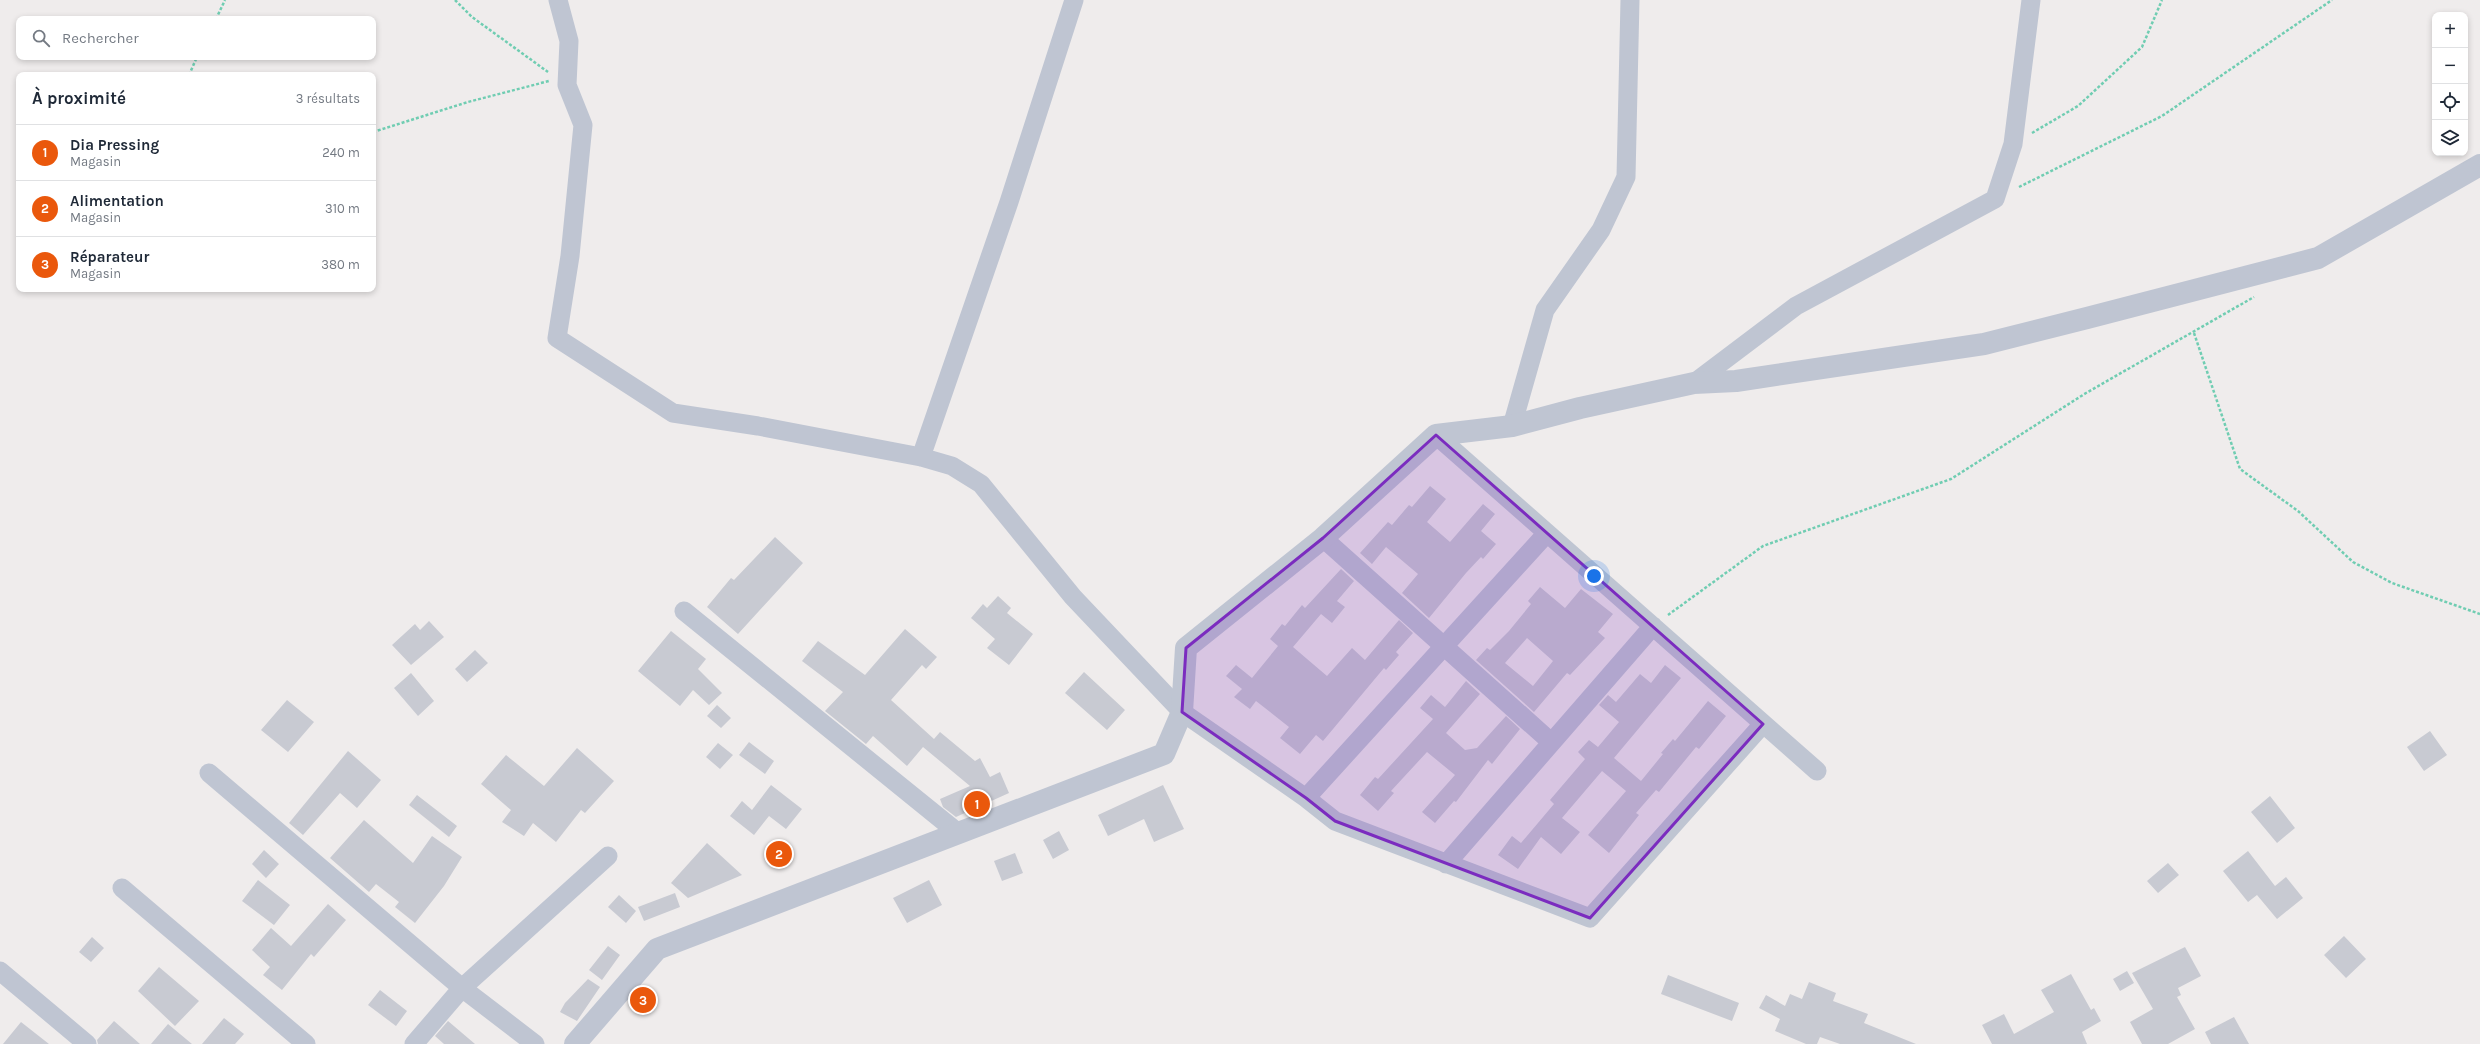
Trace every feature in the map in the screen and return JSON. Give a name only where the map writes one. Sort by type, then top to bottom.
[{"type":"street","points":[[558,0],[569,41],[567,86],[583,125],[570,256],[558,338],[673,413],[758,426],[921,457],[952,466],[981,484],[1073,597],[1182,712],[1306,798],[1335,822],[1590,918],[1763,724]]},
{"type":"street","points":[[921,457],[1009,202],[1074,0]]},
{"type":"street","points":[[1512,426],[1545,310],[1602,230],[1626,177],[1630,0]]},
{"type":"street","points":[[1694,383],[1796,306],[1996,199],[2013,144],[2031,0]]},
{"type":"street","points":[[575,1044],[657,949],[1164,754],[1182,712],[1186,648],[1323,538],[1436,435],[1512,426],[1580,408],[1694,383],[1736,381],[1984,344],[2318,258],[2480,164]]},
{"type":"street","points":[[1436,435],[1816,771]]},
{"type":"street","points":[[1306,798],[1547,533]]},
{"type":"street","points":[[1323,538],[1552,742]]},
{"type":"street","points":[[684,611],[958,832]]},
{"type":"street","points":[[1446,864],[1653,626]]},
{"type":"street","points":[[209,773],[462,988],[535,1044]]},
{"type":"street","points":[[414,1044],[462,988],[608,856]]},
{"type":"street","points":[[122,888],[306,1044]]},
{"type":"street","points":[[0,971],[87,1044]]},
{"type":"path","points":[[217,16],[225,0]]},
{"type":"path","points":[[455,0],[472,17],[567,86]]},
{"type":"path","points":[[2013,144],[2078,106],[2142,47],[2162,0]]},
{"type":"path","points":[[1996,199],[2162,116],[2332,0]]},
{"type":"path","points":[[190,72],[196,60]]},
{"type":"path","points":[[376,131],[468,102],[552,81],[567,86]]},
{"type":"path","points":[[1653,626],[1763,546],[1951,479],[2086,393],[2194,333],[2259,293]]},
{"type":"path","points":[[2194,333],[2240,469],[2298,511],[2353,562],[2392,583],[2480,614]]},
{"type":"highlighted area","points":[[1436,435],[1763,724],[1590,918],[1335,821],[1306,798],[1182,712],[1186,648],[1323,538]]},
{"type":"building","points":[[1430,486],[1446,499],[1427,522],[1450,542],[1483,504],[1495,514],[1481,531],[1496,544],[1483,559],[1481,557],[1466,573],[1429,618],[1402,593],[1418,574],[1386,547],[1372,564],[1360,553],[1388,522],[1392,525],[1409,505],[1412,507]]},
{"type":"building","points":[[775,537],[803,563],[738,634],[707,607],[731,578],[734,580]]},
{"type":"building","points":[[1341,569],[1354,581],[1337,601],[1345,607],[1332,623],[1321,614],[1293,647],[1327,676],[1352,648],[1365,660],[1399,620],[1413,633],[1396,652],[1399,655],[1386,670],[1384,668],[1323,741],[1316,735],[1300,754],[1280,738],[1289,727],[1256,701],[1250,709],[1234,697],[1242,689],[1226,676],[1236,665],[1252,678],[1278,646],[1270,639],[1282,624],[1285,626],[1302,605],[1305,608]]},
{"type":"building","points":[[1540,587],[1565,608],[1581,589],[1613,614],[1598,632],[1605,638],[1570,675],[1567,673],[1534,712],[1476,660],[1487,648],[1490,650],[1509,631],[1531,604],[1528,601]],"holes":[[[1527,638],[1553,661],[1533,686],[1505,663]]]},
{"type":"building","points":[[998,596],[1011,608],[1007,613],[1033,634],[1009,665],[987,648],[995,639],[971,618],[983,604],[987,608]]},
{"type":"building","points":[[429,621],[444,637],[411,665],[392,645],[415,624],[420,630]]},
{"type":"building","points":[[905,629],[937,657],[926,669],[922,665],[891,700],[934,739],[940,732],[975,761],[980,758],[990,777],[1000,772],[1009,793],[956,817],[943,807],[940,799],[970,786],[923,747],[907,766],[873,736],[866,744],[825,711],[843,692],[802,661],[818,641],[865,675]]},
{"type":"building","points":[[671,631],[706,659],[698,669],[722,693],[709,705],[693,690],[680,706],[638,671]]},
{"type":"building","points":[[475,650],[488,663],[467,682],[455,669]]},
{"type":"building","points":[[1665,665],[1681,678],[1614,758],[1641,781],[1663,754],[1661,753],[1673,739],[1675,741],[1708,701],[1726,716],[1699,749],[1696,747],[1659,792],[1656,790],[1636,813],[1639,815],[1609,853],[1588,835],[1626,791],[1602,771],[1562,818],[1580,832],[1561,854],[1541,837],[1518,869],[1498,855],[1512,836],[1521,843],[1554,804],[1550,800],[1585,759],[1578,752],[1589,740],[1598,747],[1619,722],[1599,705],[1608,695],[1616,702],[1640,674],[1651,683]]},
{"type":"building","points":[[1084,672],[1125,710],[1107,730],[1065,693]]},
{"type":"building","points":[[411,673],[434,701],[418,716],[394,688]]},
{"type":"building","points":[[1466,681],[1480,694],[1446,733],[1465,750],[1477,748],[1506,716],[1520,729],[1492,764],[1488,760],[1456,802],[1454,801],[1435,823],[1422,812],[1455,775],[1427,752],[1391,791],[1394,793],[1378,811],[1360,795],[1375,777],[1378,779],[1433,719],[1420,708],[1431,695],[1445,707]]},
{"type":"building","points":[[287,700],[314,722],[288,752],[261,730]]},
{"type":"building","points":[[717,705],[731,718],[721,728],[707,716]]},
{"type":"building","points":[[2430,731],[2447,755],[2424,771],[2407,747]]},
{"type":"building","points":[[749,742],[774,761],[765,774],[739,755]]},
{"type":"building","points":[[718,743],[733,755],[720,769],[706,757]]},
{"type":"building","points":[[577,748],[614,781],[585,813],[581,810],[556,842],[533,823],[524,836],[502,822],[511,810],[481,784],[506,755],[544,786]]},
{"type":"building","points":[[348,751],[381,780],[357,808],[340,793],[303,835],[289,823]]},
{"type":"building","points":[[771,785],[802,809],[786,829],[769,816],[754,835],[730,816],[742,801],[752,810]]},
{"type":"building","points":[[1163,785],[1184,829],[1154,842],[1144,819],[1108,836],[1098,815]]},
{"type":"building","points":[[417,795],[457,826],[449,837],[409,805]]},
{"type":"building","points":[[2270,796],[2295,828],[2277,843],[2251,812]]},
{"type":"building","points":[[364,820],[413,863],[432,836],[462,857],[444,886],[415,923],[395,907],[399,902],[376,884],[369,892],[330,858]]},
{"type":"building","points":[[1059,831],[1069,850],[1053,859],[1043,840]]},
{"type":"building","points":[[707,843],[742,875],[688,898],[671,883]]},
{"type":"building","points":[[264,850],[279,864],[266,878],[252,864]]},
{"type":"building","points":[[2248,851],[2275,886],[2286,877],[2303,898],[2277,919],[2257,895],[2248,902],[2223,871]]},
{"type":"building","points":[[1015,853],[1023,873],[1002,881],[994,861]]},
{"type":"building","points":[[2168,863],[2179,875],[2158,893],[2147,881]]},
{"type":"building","points":[[258,880],[290,905],[274,925],[242,901]]},
{"type":"building","points":[[929,880],[942,905],[907,923],[893,898]]},
{"type":"building","points":[[675,893],[680,907],[644,921],[638,907]]},
{"type":"building","points":[[619,895],[636,911],[626,923],[608,907]]},
{"type":"building","points":[[328,904],[346,920],[314,957],[311,954],[282,990],[263,975],[270,967],[252,950],[271,928],[291,946]]},
{"type":"building","points":[[2344,936],[2366,959],[2346,978],[2324,955]]},
{"type":"building","points":[[92,937],[104,948],[91,962],[79,952]]},
{"type":"building","points":[[608,946],[620,955],[602,980],[589,970]]},
{"type":"building","points":[[2185,947],[2201,976],[2178,988],[2181,995],[2177,997],[2195,1029],[2168,1044],[2142,1044],[2130,1022],[2153,1009],[2132,973]]},
{"type":"building","points":[[159,967],[199,1001],[175,1026],[138,991]]},
{"type":"building","points":[[2127,971],[2134,983],[2120,991],[2113,979]]},
{"type":"building","points":[[2071,974],[2091,1010],[2094,1008],[2101,1021],[2082,1032],[2087,1044],[1992,1044],[1982,1025],[2004,1014],[2014,1034],[2054,1012],[2041,990]]},
{"type":"building","points":[[1668,975],[1739,1003],[1732,1021],[1661,994]]},
{"type":"building","points":[[588,979],[600,987],[577,1021],[560,1012],[565,1003]]},
{"type":"building","points":[[1809,982],[1836,993],[1833,1001],[1868,1014],[1864,1023],[1916,1044],[1840,1044],[1820,1037],[1817,1044],[1806,1044],[1775,1031],[1780,1019],[1759,1008],[1766,995],[1785,1006],[1790,994],[1802,999]]},
{"type":"building","points":[[380,990],[407,1011],[396,1026],[368,1005]]},
{"type":"building","points":[[2234,1017],[2249,1044],[2211,1044],[2205,1032]]},
{"type":"building","points":[[224,1018],[244,1034],[235,1044],[202,1044]]},
{"type":"building","points":[[114,1021],[140,1044],[98,1044],[97,1040]]},
{"type":"building","points":[[448,1021],[475,1044],[444,1044],[435,1036]]},
{"type":"building","points":[[21,1022],[49,1044],[3,1044]]},
{"type":"building","points":[[168,1024],[192,1044],[151,1044]]},
{"type":"place","name":"Dia Pressing","points":[[977,804]]},
{"type":"place","name":"Alimentation","points":[[779,854]]},
{"type":"place","name":"Réparateur","points":[[643,1000]]}]
